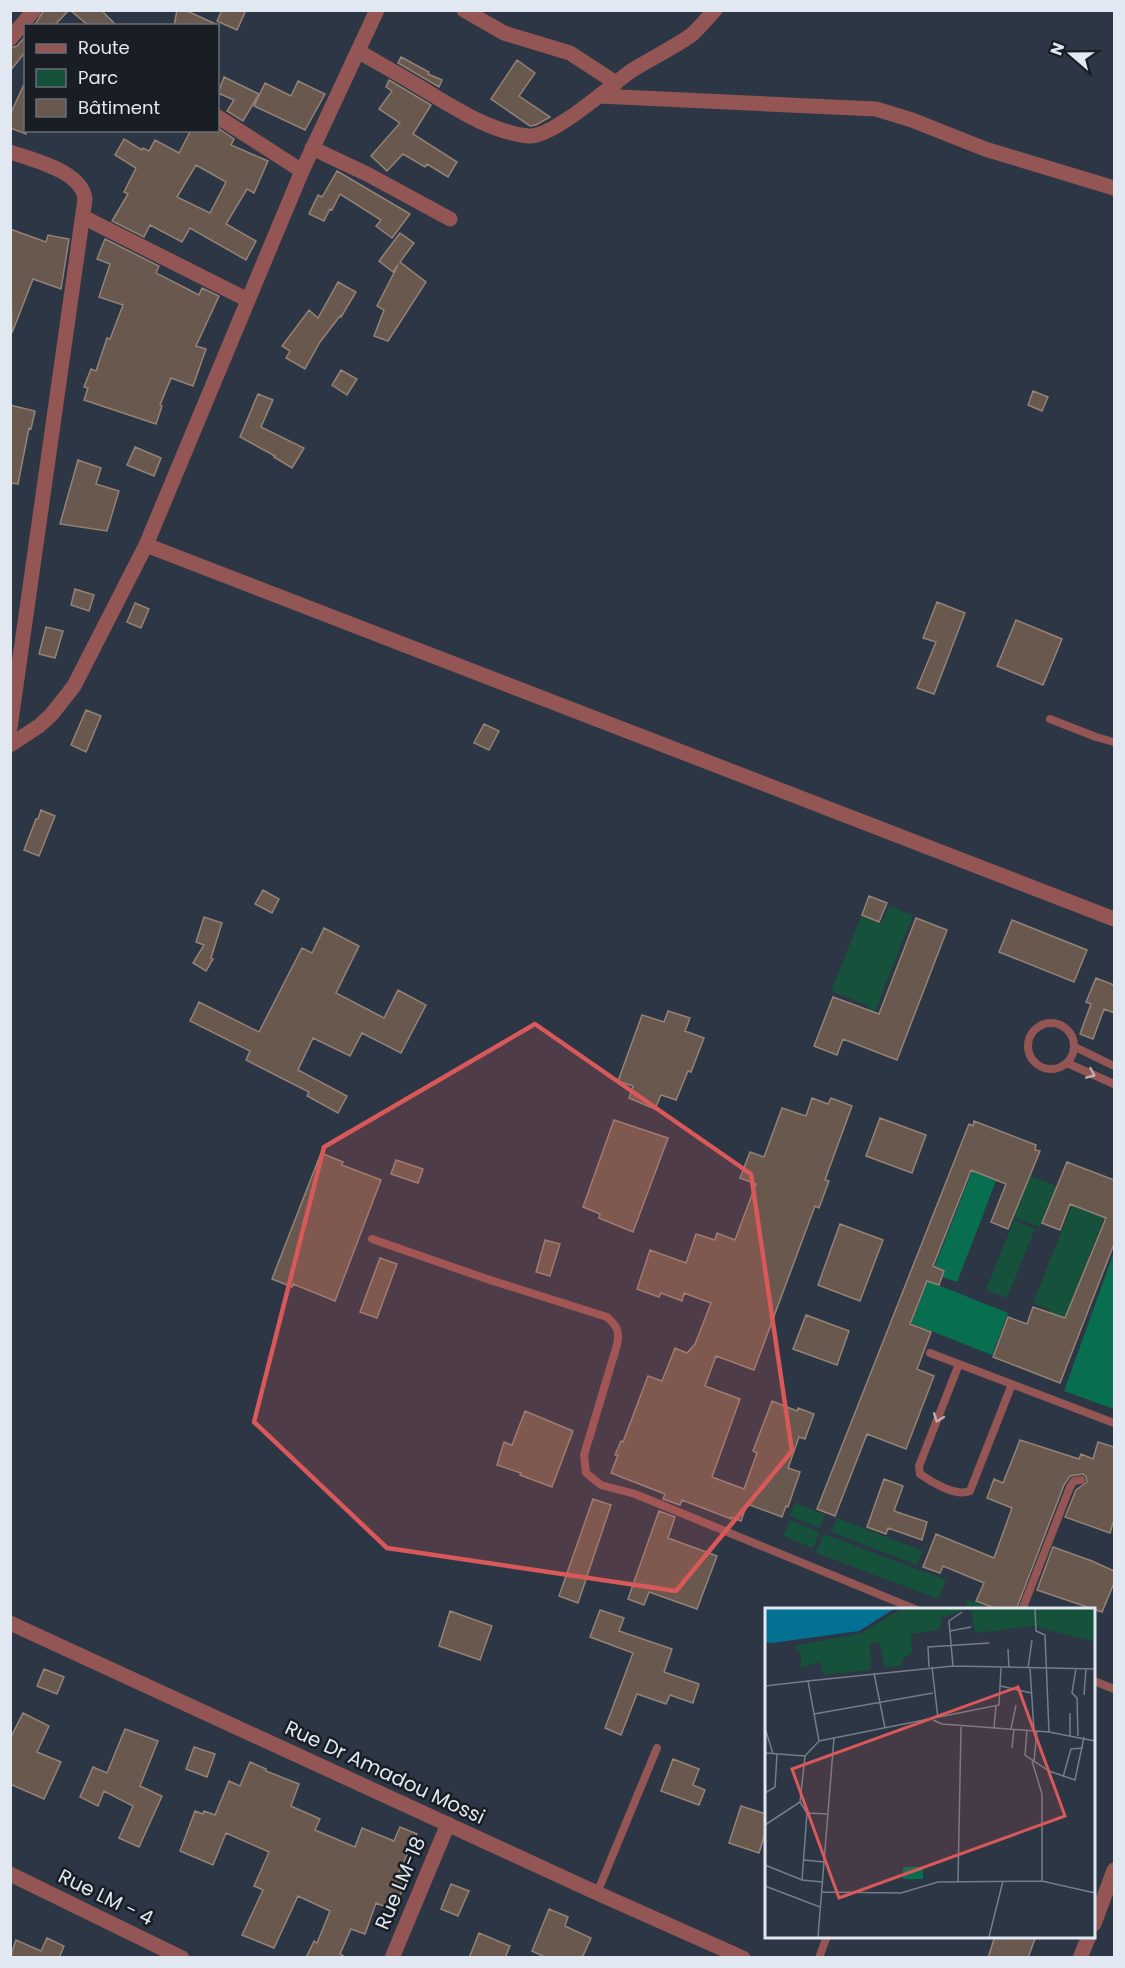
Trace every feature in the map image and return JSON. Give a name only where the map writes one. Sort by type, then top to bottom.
[{"type":"street","points":[[10,39],[34,10]]},
{"type":"street","points":[[10,745],[51,715],[74,686],[146,545],[302,171],[377,10]]},
{"type":"street","points":[[464,10],[504,33],[570,53],[616,83]]},
{"type":"street","points":[[358,51],[415,83],[459,112],[505,131],[529,136],[544,134],[639,67],[690,36],[716,10]]},
{"type":"street","points":[[599,96],[876,109],[985,148],[1114,188]]},
{"type":"street","points":[[219,118],[302,171]]},
{"type":"street","points":[[312,148],[369,175],[450,219]]},
{"type":"street","points":[[10,152],[58,169],[79,184],[84,194],[83,217],[10,728]]},
{"type":"street","points":[[83,217],[248,300]]},
{"type":"street","points":[[146,545],[1114,919]]},
{"type":"street","name":"Rue Dr Amadou Mossi","points":[[10,1623],[743,1958]]},
{"type":"street","name":"Rue LM-18","points":[[392,1958],[447,1824]]},
{"type":"street","points":[[1095,1921],[1114,1870]]},
{"type":"street","name":"Rue LM - 4","points":[[10,1874],[182,1958]]},
{"type":"street","points":[[1080,1958],[1088,1938]]},
{"type":"lane","points":[[1050,719],[1114,742]]},
{"type":"lane","points":[[1052,1023],[1068,1030],[1075,1047],[1067,1063],[1059,1068],[1051,1069],[1034,1062],[1028,1046],[1035,1029],[1043,1024],[1052,1023]]},
{"type":"lane","points":[[1075,1047],[1114,1066]]},
{"type":"lane","points":[[1067,1063],[1114,1084]]},
{"type":"lane","points":[[372,1239],[607,1317],[616,1325],[619,1334],[617,1345],[584,1455],[586,1473],[601,1485],[635,1494],[912,1608]]},
{"type":"lane","points":[[930,1353],[1114,1423]]},
{"type":"lane","points":[[959,1364],[919,1466],[920,1474],[927,1480],[964,1493],[970,1491],[1012,1384]]},
{"type":"lane","points":[[1023,1608],[1070,1487],[1074,1481],[1081,1480]]},
{"type":"lane","points":[[1095,1681],[1114,1689]]},
{"type":"lane","points":[[597,1893],[657,1748]]},
{"type":"lane","points":[[819,1958],[826,1938]]},
{"type":"highlighted area","points":[[535,1024],[751,1174],[792,1451],[676,1591],[387,1548],[254,1422],[324,1147]]},
{"type":"green space","points":[[889,906],[913,915],[865,1037],[860,1029],[869,1006],[831,991],[861,916],[881,924]]},
{"type":"green space","points":[[972,1171],[996,1181],[957,1282],[942,1277],[945,1270],[935,1266]]},
{"type":"green space","points":[[1030,1176],[1056,1186],[1040,1227],[1014,1217]]},
{"type":"green space","points":[[1072,1205],[1104,1218],[1061,1329],[1046,1323],[1050,1310],[1033,1303]]},
{"type":"green space","points":[[1014,1220],[1035,1229],[1007,1298],[986,1290]]},
{"type":"green space","points":[[1114,1252],[1114,1409],[1064,1391]]},
{"type":"green space","points":[[928,1281],[1008,1313],[992,1355],[911,1323]]},
{"type":"green space","points":[[795,1503],[825,1515],[820,1528],[790,1516]]},
{"type":"green space","points":[[837,1518],[923,1551],[917,1565],[831,1532]]},
{"type":"green space","points":[[790,1520],[819,1532],[813,1548],[783,1536]]},
{"type":"green space","points":[[824,1534],[946,1580],[939,1599],[816,1553]]},
{"type":"green space","points":[[967,1599],[989,1608],[966,1608]]},
{"type":"building","points":[[44,10],[69,10],[56,24],[35,24]]},
{"type":"building","points":[[70,10],[101,10],[115,24],[87,24]]},
{"type":"building","points":[[177,10],[185,10],[216,24],[174,24]]},
{"type":"building","points":[[222,10],[246,10],[237,30],[217,21]]},
{"type":"building","points":[[24,38],[24,54],[10,71],[10,48],[17,46]]},
{"type":"building","points":[[401,57],[442,80],[439,87],[398,63]]},
{"type":"building","points":[[517,60],[535,73],[519,96],[550,117],[536,125],[530,126],[491,99]]},
{"type":"building","points":[[224,77],[259,94],[243,121],[227,111],[234,100],[219,93]]},
{"type":"building","points":[[389,80],[431,105],[413,134],[457,162],[448,177],[427,164],[425,167],[403,154],[387,171],[371,156],[400,123],[379,109],[392,91],[386,87]]},
{"type":"building","points":[[298,81],[325,94],[305,130],[254,106],[265,83],[291,96]]},
{"type":"building","points":[[24,84],[24,132],[26,134],[10,128],[10,115]]},
{"type":"building","points":[[219,129],[234,139],[231,145],[268,161],[254,193],[247,189],[226,224],[256,241],[246,260],[190,228],[182,242],[150,225],[144,237],[112,221],[128,194],[124,192],[136,168],[115,155],[124,139],[142,150],[143,148],[149,151],[155,140],[179,153],[190,132],[219,132]],"holes":[[[196,165],[226,182],[210,213],[177,197]]]},
{"type":"building","points":[[337,171],[410,214],[392,238],[376,226],[381,220],[340,194],[324,221],[309,214],[318,195],[322,197]]},
{"type":"building","points":[[10,229],[46,242],[48,235],[69,239],[61,289],[33,279],[12,333]]},
{"type":"building","points":[[400,233],[414,243],[400,262],[426,282],[388,341],[374,336],[384,310],[377,306],[398,265],[393,272],[379,261]]},
{"type":"building","points":[[105,239],[159,266],[156,273],[199,295],[202,288],[219,296],[196,346],[206,349],[193,386],[171,378],[160,405],[162,406],[156,424],[84,400],[88,388],[84,387],[91,369],[96,371],[107,338],[110,339],[123,305],[99,297],[110,264],[97,259]]},
{"type":"building","points":[[338,282],[356,292],[341,317],[320,342],[305,369],[286,358],[290,351],[282,346],[309,310],[318,318]]},
{"type":"building","points":[[341,370],[357,379],[347,395],[332,385]]},
{"type":"building","points":[[1033,391],[1048,397],[1042,411],[1028,405]]},
{"type":"building","points":[[258,394],[273,400],[261,427],[304,448],[292,468],[240,437]]},
{"type":"building","points":[[10,405],[35,411],[31,429],[29,428],[18,484],[10,483]]},
{"type":"building","points":[[135,447],[161,458],[154,476],[127,465]]},
{"type":"building","points":[[78,460],[101,468],[96,484],[119,491],[107,531],[60,524]]},
{"type":"building","points":[[75,589],[94,595],[89,611],[71,605]]},
{"type":"building","points":[[937,602],[965,613],[934,694],[917,688],[936,642],[923,638]]},
{"type":"building","points":[[135,603],[149,609],[141,628],[127,622]]},
{"type":"building","points":[[1016,620],[1062,639],[1043,685],[997,666]]},
{"type":"building","points":[[46,627],[63,631],[55,658],[39,654]]},
{"type":"building","points":[[86,710],[101,716],[86,752],[71,745]]},
{"type":"building","points":[[484,724],[499,731],[489,750],[474,743]]},
{"type":"building","points":[[41,810],[55,816],[39,856],[24,850]]},
{"type":"building","points":[[263,890],[279,899],[272,913],[255,904]]},
{"type":"building","points":[[869,896],[887,903],[879,922],[862,915]]},
{"type":"building","points":[[204,917],[222,923],[211,958],[213,959],[206,971],[193,963],[204,945],[196,942]]},
{"type":"building","points":[[916,918],[947,930],[897,1060],[843,1039],[837,1055],[814,1046],[833,997],[879,1014]]},
{"type":"building","points":[[1012,920],[1087,950],[1074,982],[999,952]]},
{"type":"building","points":[[324,928],[359,946],[336,993],[384,1018],[398,990],[426,1005],[401,1053],[362,1033],[350,1056],[313,1038],[298,1070],[347,1096],[338,1113],[307,1096],[309,1092],[246,1060],[250,1051],[190,1021],[199,1002],[259,1032],[302,948],[312,953]]},
{"type":"building","points":[[1096,978],[1114,985],[1114,1013],[1104,1009],[1093,1039],[1080,1034],[1091,1004],[1086,1002]]},
{"type":"building","points":[[668,1011],[690,1018],[685,1031],[704,1038],[691,1072],[688,1071],[676,1100],[661,1095],[655,1109],[629,1098],[633,1086],[618,1081],[642,1015],[664,1022]]},
{"type":"building","points":[[812,1098],[828,1104],[831,1098],[852,1106],[825,1180],[829,1181],[819,1208],[815,1206],[754,1370],[716,1356],[705,1386],[740,1399],[712,1477],[744,1489],[757,1453],[753,1451],[772,1401],[797,1411],[798,1408],[814,1414],[805,1439],[799,1437],[788,1468],[800,1472],[788,1507],[786,1506],[782,1517],[747,1504],[741,1521],[682,1500],[680,1505],[663,1499],[665,1494],[611,1473],[618,1455],[615,1455],[621,1441],[623,1442],[648,1376],[662,1381],[675,1348],[687,1353],[695,1344],[711,1303],[684,1293],[682,1301],[661,1293],[659,1297],[637,1289],[650,1250],[686,1263],[696,1234],[715,1240],[717,1233],[735,1240],[756,1184],[740,1178],[750,1152],[764,1157],[782,1108],[806,1116]]},
{"type":"building","points":[[880,1118],[926,1135],[912,1173],[866,1156]]},
{"type":"building","points":[[614,1120],[668,1138],[633,1232],[599,1218],[600,1214],[583,1207]]},
{"type":"building","points":[[974,1121],[1036,1145],[1035,1150],[1040,1151],[1008,1229],[991,1222],[1006,1184],[971,1170],[933,1266],[944,1271],[939,1285],[927,1281],[910,1324],[931,1332],[917,1369],[934,1376],[906,1449],[867,1434],[835,1516],[817,1509],[969,1124],[973,1126]]},
{"type":"building","points":[[321,1153],[343,1162],[342,1165],[381,1180],[335,1301],[293,1284],[292,1287],[272,1279]]},
{"type":"building","points":[[396,1160],[423,1169],[418,1183],[391,1174]]},
{"type":"building","points":[[1067,1162],[1114,1180],[1114,1244],[1060,1383],[993,1357],[1008,1317],[1027,1324],[1033,1307],[1065,1318],[1106,1218],[1070,1204],[1060,1230],[1042,1223]]},
{"type":"building","points":[[840,1224],[883,1240],[860,1301],[818,1285]]},
{"type":"building","points":[[545,1240],[560,1244],[550,1276],[536,1272]]},
{"type":"building","points":[[380,1258],[397,1264],[377,1318],[360,1312]]},
{"type":"building","points":[[806,1315],[849,1331],[837,1365],[793,1349]]},
{"type":"building","points":[[525,1411],[573,1431],[552,1487],[497,1465],[504,1442],[512,1445]]},
{"type":"building","points":[[1020,1440],[1079,1459],[1081,1454],[1093,1459],[1098,1442],[1114,1447],[1114,1520],[1110,1533],[1065,1517],[1076,1490],[1087,1482],[1083,1474],[1070,1476],[1064,1485],[1017,1608],[995,1608],[976,1601],[984,1583],[943,1566],[940,1573],[923,1567],[936,1534],[994,1558],[1012,1508],[987,1498],[994,1479],[1003,1483]]},
{"type":"building","points":[[884,1479],[903,1486],[894,1511],[927,1522],[922,1540],[888,1528],[886,1534],[867,1527]]},
{"type":"building","points":[[593,1499],[611,1505],[578,1603],[559,1596]]},
{"type":"building","points":[[659,1511],[675,1517],[668,1538],[717,1556],[697,1609],[649,1592],[644,1605],[628,1599]]},
{"type":"building","points":[[1053,1547],[1114,1571],[1114,1583],[1102,1612],[1037,1590]]},
{"type":"building","points":[[600,1610],[624,1618],[619,1631],[672,1649],[664,1672],[699,1684],[693,1703],[670,1695],[666,1704],[637,1694],[621,1735],[605,1728],[633,1653],[590,1637]]},
{"type":"building","points":[[450,1611],[492,1626],[480,1660],[439,1646]]},
{"type":"building","points":[[44,1669],[64,1677],[57,1694],[37,1686]]},
{"type":"building","points":[[23,1713],[49,1726],[37,1752],[61,1762],[44,1799],[10,1784],[10,1739]]},
{"type":"building","points":[[125,1729],[158,1741],[140,1786],[162,1796],[139,1847],[119,1838],[133,1806],[104,1791],[98,1806],[80,1797],[93,1767],[107,1773]]},
{"type":"building","points":[[194,1747],[215,1754],[207,1777],[186,1769]]},
{"type":"building","points":[[673,1759],[699,1769],[693,1785],[705,1790],[699,1805],[661,1791]]},
{"type":"building","points":[[250,1762],[299,1784],[291,1806],[320,1819],[315,1830],[355,1847],[362,1828],[394,1841],[400,1827],[417,1834],[399,1872],[408,1876],[394,1910],[376,1903],[365,1934],[351,1929],[340,1954],[347,1958],[306,1958],[314,1941],[317,1943],[330,1911],[298,1896],[274,1948],[242,1935],[263,1890],[254,1886],[269,1852],[226,1833],[213,1865],[180,1851],[195,1811],[215,1815],[229,1781],[240,1786]]},
{"type":"building","points":[[741,1806],[765,1814],[765,1833],[759,1853],[729,1843]]},
{"type":"building","points":[[451,1884],[469,1891],[458,1916],[441,1909]]},
{"type":"building","points":[[549,1909],[568,1917],[565,1926],[591,1938],[582,1958],[547,1958],[532,1951]]},
{"type":"building","points":[[479,1933],[510,1946],[505,1958],[469,1958]]},
{"type":"building","points":[[47,1938],[64,1946],[59,1958],[10,1958],[16,1940],[41,1951]]},
{"type":"building","points":[[994,1938],[1035,1938],[1028,1958],[988,1958]]}]
